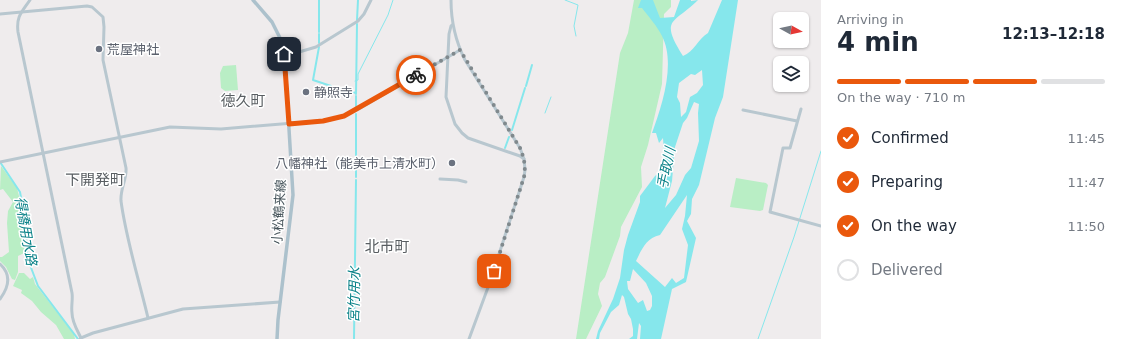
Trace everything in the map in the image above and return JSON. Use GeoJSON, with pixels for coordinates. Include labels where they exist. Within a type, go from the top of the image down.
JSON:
{"type":"FeatureCollection","features":[{"type":"Feature","properties":{"kind":"main road","name":"小松鶴来線"},"geometry":{"type":"LineString","coordinates":[[254,0],[272,22],[280,38],[283,51],[289,124],[293,195],[277,339]]}},
{"type":"Feature","properties":{"kind":"street"},"geometry":{"type":"LineString","coordinates":[[30,0],[21,12],[17,23],[18,32],[72,297],[72,318],[81,338],[89,334],[183,309],[280,302]]}},
{"type":"Feature","properties":{"kind":"street"},"geometry":{"type":"LineString","coordinates":[[283,51],[299,52],[316,47],[357,22],[364,14],[371,0]]}},
{"type":"Feature","properties":{"kind":"street"},"geometry":{"type":"LineString","coordinates":[[451,0],[452,25],[460,50],[520,148],[525,159],[524,177],[490,282],[469,339]]}},
{"type":"Feature","properties":{"kind":"street"},"geometry":{"type":"LineString","coordinates":[[1,13],[87,6],[92,7],[102,15],[104,22],[103,60],[126,171],[121,199],[140,291],[148,318]]}},
{"type":"Feature","properties":{"kind":"street"},"geometry":{"type":"LineString","coordinates":[[452,25],[450,29],[447,58],[446,98],[455,124],[466,137],[525,159]]}},
{"type":"Feature","properties":{"kind":"street"},"geometry":{"type":"LineString","coordinates":[[0,161],[170,127],[221,128],[289,124],[323,121],[344,116],[460,50]]}},
{"type":"Feature","properties":{"kind":"street"},"geometry":{"type":"LineString","coordinates":[[801,109],[790,148],[783,148],[770,212],[821,226]]}},
{"type":"Feature","properties":{"kind":"street"},"geometry":{"type":"LineString","coordinates":[[743,110],[797,121]]}},
{"type":"Feature","properties":{"kind":"street"},"geometry":{"type":"LineString","coordinates":[[440,179],[466,182]]}},
{"type":"Feature","properties":{"kind":"street"},"geometry":{"type":"LineString","coordinates":[[0,264],[6,271],[8,280],[6,290],[0,299]]}},
{"type":"Feature","properties":{"kind":"green space"},"geometry":{"type":"Polygon","coordinates":[[[634,0],[671,0],[671,7],[664,14],[662,84],[648,145],[641,167],[642,187],[621,227],[620,236],[605,277],[600,283],[598,294],[602,306],[586,339],[576,339],[620,53],[628,33],[634,0]]]}},
{"type":"Feature","properties":{"kind":"green space"},"geometry":{"type":"Polygon","coordinates":[[[236,65],[238,90],[225,91],[221,88],[220,73],[223,66],[236,65]]]}},
{"type":"Feature","properties":{"kind":"green space"},"geometry":{"type":"Polygon","coordinates":[[[1,166],[17,188],[23,212],[23,233],[26,252],[18,256],[18,272],[15,280],[12,279],[6,267],[0,261],[0,257],[9,252],[7,223],[8,211],[13,202],[3,189],[0,190],[1,166]]]}},
{"type":"Feature","properties":{"kind":"green space"},"geometry":{"type":"Polygon","coordinates":[[[736,178],[766,183],[768,185],[763,210],[760,211],[730,207],[736,178]]]}},
{"type":"Feature","properties":{"kind":"green space"},"geometry":{"type":"Polygon","coordinates":[[[19,273],[24,273],[30,279],[33,277],[35,284],[74,334],[75,339],[64,339],[56,325],[41,312],[32,301],[21,293],[22,290],[13,286],[19,273]]]}},
{"type":"Feature","properties":{"kind":"water","name":"手取川"},"geometry":{"type":"Polygon","coordinates":[[[641,0],[653,0],[660,18],[674,17],[680,0],[698,0],[672,23],[672,35],[683,56],[690,52],[708,33],[722,0],[738,0],[723,97],[715,118],[699,185],[692,199],[691,214],[687,221],[696,238],[686,282],[672,289],[661,339],[640,339],[641,326],[639,323],[637,339],[629,339],[633,336],[633,329],[624,297],[622,295],[619,305],[611,312],[600,333],[599,339],[596,339],[620,278],[624,250],[640,202],[640,196],[655,176],[665,168],[663,138],[659,143],[656,133],[652,133],[660,110],[666,84],[668,59],[666,47],[662,36],[655,25],[642,8],[638,8],[641,0]],[[702,70],[695,75],[691,74],[679,83],[677,97],[680,103],[681,117],[686,112],[690,97],[697,93],[703,85],[702,70]],[[694,102],[687,118],[683,123],[675,147],[672,181],[665,208],[676,195],[685,175],[691,168],[699,141],[699,104],[694,102]],[[687,195],[660,235],[655,236],[648,241],[636,261],[665,287],[672,278],[676,283],[684,278],[688,245],[682,229],[687,195]],[[633,269],[630,281],[627,281],[628,289],[638,303],[643,300],[647,311],[650,310],[652,306],[652,296],[646,283],[633,269]]]}},
{"type":"Feature","properties":{"kind":"waterway"},"geometry":{"type":"LineString","coordinates":[[319,0],[319,32]]}},
{"type":"Feature","properties":{"kind":"waterway"},"geometry":{"type":"LineString","coordinates":[[357,20],[358,0]]}},
{"type":"Feature","properties":{"kind":"waterway"},"geometry":{"type":"LineString","coordinates":[[355,81],[358,80],[358,74],[388,15],[393,0]]}},
{"type":"Feature","properties":{"kind":"waterway"},"geometry":{"type":"LineString","coordinates":[[565,0],[578,5],[574,26],[576,36]]}},
{"type":"Feature","properties":{"kind":"waterway"},"geometry":{"type":"LineString","coordinates":[[356,94],[357,24]]}},
{"type":"Feature","properties":{"kind":"waterway"},"geometry":{"type":"LineString","coordinates":[[319,34],[319,43]]}},
{"type":"Feature","properties":{"kind":"waterway"},"geometry":{"type":"LineString","coordinates":[[319,47],[313,80],[331,86]]}},
{"type":"Feature","properties":{"kind":"waterway"},"geometry":{"type":"LineString","coordinates":[[526,86],[532,65]]}},
{"type":"Feature","properties":{"kind":"waterway"},"geometry":{"type":"LineString","coordinates":[[333,87],[356,93]]}},
{"type":"Feature","properties":{"kind":"waterway"},"geometry":{"type":"LineString","coordinates":[[512,130],[525,88]]}},
{"type":"Feature","properties":{"kind":"waterway"},"geometry":{"type":"LineString","coordinates":[[356,96],[356,107]]}},
{"type":"Feature","properties":{"kind":"waterway"},"geometry":{"type":"LineString","coordinates":[[545,113],[551,97]]}},
{"type":"Feature","properties":{"kind":"waterway"},"geometry":{"type":"LineString","coordinates":[[356,114],[356,177]]}},
{"type":"Feature","properties":{"kind":"waterway"},"geometry":{"type":"LineString","coordinates":[[505,148],[509,137]]}},
{"type":"Feature","properties":{"kind":"waterway"},"geometry":{"type":"LineString","coordinates":[[758,339],[794,237],[821,151]]}},
{"type":"Feature","properties":{"kind":"waterway","name":"得橋用水路"},"geometry":{"type":"LineString","coordinates":[[0,162],[20,192],[26,225],[25,237],[27,253],[38,286],[78,339]]}},
{"type":"Feature","properties":{"kind":"waterway","name":"宮竹用水"},"geometry":{"type":"LineString","coordinates":[[354,339],[356,180]]}},
{"type":"Feature","properties":{"kind":"way so far"},"geometry":{"type":"LineString","coordinates":[[416,75],[460,50],[520,148],[524,159],[524,177],[494,271]]}},
{"type":"Feature","properties":{"kind":"place","name":"荒屋神社"},"geometry":{"type":"Point","coordinates":[99,49]}},
{"type":"Feature","properties":{"kind":"place","name":"静照寺"},"geometry":{"type":"Point","coordinates":[306,92]}},
{"type":"Feature","properties":{"kind":"place","name":"八幡神社（能美市上清水町）"},"geometry":{"type":"Point","coordinates":[452,163]}},
{"type":"Feature","properties":{"kind":"district","name":"徳久町"},"geometry":{"type":"Point","coordinates":[243,101]}},
{"type":"Feature","properties":{"kind":"district","name":"下開発町"},"geometry":{"type":"Point","coordinates":[95,180]}},
{"type":"Feature","properties":{"kind":"district","name":"北市町"},"geometry":{"type":"Point","coordinates":[387,247]}},
{"type":"Feature","properties":{"kind":"route"},"geometry":{"type":"LineString","coordinates":[[284,54],[289,124],[323,121],[344,116],[361,108],[416,75]]}}]}
